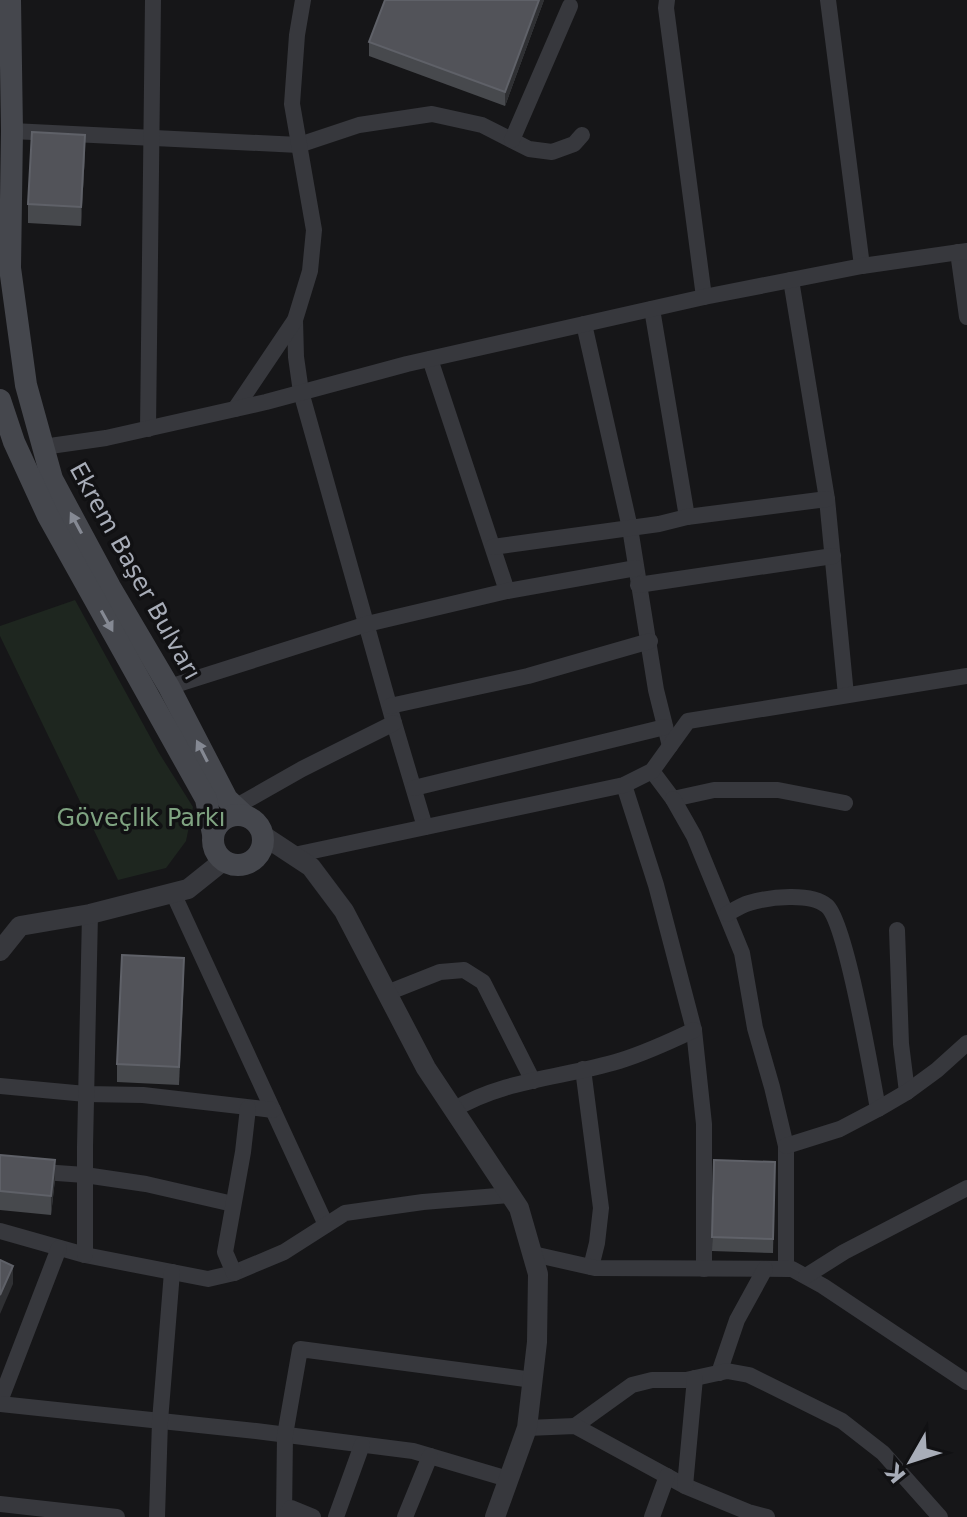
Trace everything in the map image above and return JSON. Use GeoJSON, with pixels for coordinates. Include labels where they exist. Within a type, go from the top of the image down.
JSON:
{"type":"FeatureCollection","features":[{"type":"Feature","properties":{"kind":"main road","name":"Ekrem Başer Bulvarı"},"geometry":{"type":"LineString","coordinates":[[10,0],[10,268],[26,385],[52,479],[169,687],[227,799],[239,811]]}},
{"type":"Feature","properties":{"kind":"main road","name":"Ekrem Başer Bulvarı"},"geometry":{"type":"LineString","coordinates":[[0,400],[14,442],[48,516],[206,799],[213,834]]}},
{"type":"Feature","properties":{"kind":"main road"},"geometry":{"type":"LineString","coordinates":[[239,811],[260,827],[264,836],[259,856],[242,866],[223,861],[216,854],[213,844],[217,825],[239,811]]}},
{"type":"Feature","properties":{"kind":"street"},"geometry":{"type":"LineString","coordinates":[[148,429],[153,0]]}},
{"type":"Feature","properties":{"kind":"street"},"geometry":{"type":"LineString","coordinates":[[235,409],[295,320],[310,271],[314,230],[292,104],[303,0]]}},
{"type":"Feature","properties":{"kind":"street"},"geometry":{"type":"LineString","coordinates":[[667,0],[704,297]]}},
{"type":"Feature","properties":{"kind":"street"},"geometry":{"type":"LineString","coordinates":[[828,0],[862,266]]}},
{"type":"Feature","properties":{"kind":"street"},"geometry":{"type":"LineString","coordinates":[[512,140],[570,6]]}},
{"type":"Feature","properties":{"kind":"street"},"geometry":{"type":"LineString","coordinates":[[12,131],[299,145],[359,125],[432,114],[482,125],[529,149],[552,152],[574,144],[582,135]]}},
{"type":"Feature","properties":{"kind":"street"},"geometry":{"type":"LineString","coordinates":[[43,447],[148,429],[430,359],[704,297],[862,266],[963,252],[967,317]]}},
{"type":"Feature","properties":{"kind":"street"},"geometry":{"type":"LineString","coordinates":[[791,280],[827,499],[846,695]]}},
{"type":"Feature","properties":{"kind":"street"},"geometry":{"type":"LineString","coordinates":[[652,309],[687,517]]}},
{"type":"Feature","properties":{"kind":"street"},"geometry":{"type":"LineString","coordinates":[[295,320],[301,392],[425,827]]}},
{"type":"Feature","properties":{"kind":"street"},"geometry":{"type":"LineString","coordinates":[[584,324],[630,528],[656,690],[670,746]]}},
{"type":"Feature","properties":{"kind":"street"},"geometry":{"type":"LineString","coordinates":[[430,359],[507,591]]}},
{"type":"Feature","properties":{"kind":"street"},"geometry":{"type":"LineString","coordinates":[[493,547],[827,499]]}},
{"type":"Feature","properties":{"kind":"street"},"geometry":{"type":"LineString","coordinates":[[169,687],[367,624],[507,591],[833,556]]}},
{"type":"Feature","properties":{"kind":"street"},"geometry":{"type":"LineString","coordinates":[[390,706],[528,676],[650,641]]}},
{"type":"Feature","properties":{"kind":"street"},"geometry":{"type":"LineString","coordinates":[[294,855],[624,785],[652,771],[688,721],[967,676]]}},
{"type":"Feature","properties":{"kind":"street"},"geometry":{"type":"LineString","coordinates":[[239,811],[302,769],[394,723]]}},
{"type":"Feature","properties":{"kind":"street"},"geometry":{"type":"LineString","coordinates":[[414,788],[665,727]]}},
{"type":"Feature","properties":{"kind":"street"},"geometry":{"type":"LineString","coordinates":[[652,771],[673,799],[694,836],[742,953],[755,1028],[786,1146],[786,1269]]}},
{"type":"Feature","properties":{"kind":"street"},"geometry":{"type":"LineString","coordinates":[[624,785],[656,885],[694,1030],[704,1124],[704,1269]]}},
{"type":"Feature","properties":{"kind":"street"},"geometry":{"type":"LineString","coordinates":[[673,799],[714,790],[778,790],[845,803]]}},
{"type":"Feature","properties":{"kind":"street"},"geometry":{"type":"LineString","coordinates":[[264,836],[311,867],[344,911],[426,1068],[519,1208],[538,1274],[537,1342],[527,1428],[495,1517]]}},
{"type":"Feature","properties":{"kind":"street"},"geometry":{"type":"LineString","coordinates":[[0,951],[7,928],[90,914],[188,889],[223,861]]}},
{"type":"Feature","properties":{"kind":"street"},"geometry":{"type":"LineString","coordinates":[[173,893],[326,1225]]}},
{"type":"Feature","properties":{"kind":"street"},"geometry":{"type":"LineString","coordinates":[[727,914],[748,903],[785,897],[813,898],[827,906],[836,918],[846,955],[878,1109]]}},
{"type":"Feature","properties":{"kind":"street"},"geometry":{"type":"LineString","coordinates":[[85,1255],[90,914]]}},
{"type":"Feature","properties":{"kind":"street"},"geometry":{"type":"LineString","coordinates":[[897,930],[901,1044],[907,1092]]}},
{"type":"Feature","properties":{"kind":"street"},"geometry":{"type":"LineString","coordinates":[[387,993],[440,972],[464,970],[483,982],[533,1081]]}},
{"type":"Feature","properties":{"kind":"street"},"geometry":{"type":"LineString","coordinates":[[453,1110],[494,1089],[618,1061],[694,1030]]}},
{"type":"Feature","properties":{"kind":"street"},"geometry":{"type":"LineString","coordinates":[[786,1146],[840,1129],[878,1109],[937,1070],[967,1043]]}},
{"type":"Feature","properties":{"kind":"street"},"geometry":{"type":"LineString","coordinates":[[583,1069],[601,1208],[591,1267]]}},
{"type":"Feature","properties":{"kind":"street"},"geometry":{"type":"LineString","coordinates":[[0,1086],[86,1094],[143,1095],[273,1110]]}},
{"type":"Feature","properties":{"kind":"street"},"geometry":{"type":"LineString","coordinates":[[234,1273],[225,1252],[248,1108]]}},
{"type":"Feature","properties":{"kind":"street"},"geometry":{"type":"LineString","coordinates":[[0,1169],[85,1175],[146,1184],[233,1204]]}},
{"type":"Feature","properties":{"kind":"street"},"geometry":{"type":"LineString","coordinates":[[806,1276],[844,1252],[967,1188]]}},
{"type":"Feature","properties":{"kind":"street"},"geometry":{"type":"LineString","coordinates":[[0,1231],[85,1255],[208,1279],[234,1273],[284,1252],[345,1213],[423,1202],[510,1195]]}},
{"type":"Feature","properties":{"kind":"street"},"geometry":{"type":"LineString","coordinates":[[59,1248],[0,1402],[413,1451],[508,1479]]}},
{"type":"Feature","properties":{"kind":"street"},"geometry":{"type":"LineString","coordinates":[[533,1254],[591,1267],[792,1269],[823,1286],[967,1382]]}},
{"type":"Feature","properties":{"kind":"street"},"geometry":{"type":"LineString","coordinates":[[719,1373],[737,1320],[765,1269]]}},
{"type":"Feature","properties":{"kind":"street"},"geometry":{"type":"LineString","coordinates":[[157,1517],[160,1421],[172,1272]]}},
{"type":"Feature","properties":{"kind":"street"},"geometry":{"type":"LineString","coordinates":[[285,1517],[285,1435],[300,1349],[533,1380]]}},
{"type":"Feature","properties":{"kind":"street"},"geometry":{"type":"LineString","coordinates":[[575,1426],[632,1385],[652,1380],[686,1380],[727,1371],[749,1375],[842,1421],[883,1453],[934,1515]]}},
{"type":"Feature","properties":{"kind":"street"},"geometry":{"type":"LineString","coordinates":[[685,1486],[695,1378]]}},
{"type":"Feature","properties":{"kind":"street"},"geometry":{"type":"LineString","coordinates":[[527,1428],[575,1426],[685,1486],[767,1517]]}},
{"type":"Feature","properties":{"kind":"street"},"geometry":{"type":"LineString","coordinates":[[336,1517],[362,1445]]}},
{"type":"Feature","properties":{"kind":"street"},"geometry":{"type":"LineString","coordinates":[[405,1517],[430,1456]]}},
{"type":"Feature","properties":{"kind":"street"},"geometry":{"type":"LineString","coordinates":[[652,1517],[667,1476]]}},
{"type":"Feature","properties":{"kind":"street"},"geometry":{"type":"LineString","coordinates":[[0,1504],[117,1517]]}},
{"type":"Feature","properties":{"kind":"street"},"geometry":{"type":"LineString","coordinates":[[285,1517],[291,1508],[313,1517]]}},
{"type":"Feature","properties":{"kind":"green space","name":"Göveçlik Parkı"},"geometry":{"type":"Polygon","coordinates":[[[75,600],[159,753],[193,807],[186,841],[166,868],[118,880],[0,636],[0,626],[75,600]]]}},
{"type":"Feature","properties":{"kind":"building"},"geometry":{"type":"Polygon","coordinates":[[[385,0],[539,0],[505,92],[369,42],[385,0]]]}},
{"type":"Feature","properties":{"kind":"building"},"geometry":{"type":"Polygon","coordinates":[[[32,132],[85,135],[81,207],[28,204],[32,132]]]}},
{"type":"Feature","properties":{"kind":"building"},"geometry":{"type":"Polygon","coordinates":[[[122,955],[184,958],[179,1067],[117,1064],[122,955]]]}},
{"type":"Feature","properties":{"kind":"building"},"geometry":{"type":"Polygon","coordinates":[[[0,1155],[55,1160],[51,1196],[0,1191],[0,1155]]]}},
{"type":"Feature","properties":{"kind":"building"},"geometry":{"type":"Polygon","coordinates":[[[714,1160],[775,1162],[773,1239],[712,1237],[714,1160]]]}},
{"type":"Feature","properties":{"kind":"building"},"geometry":{"type":"Polygon","coordinates":[[[0,1260],[13,1266],[0,1295],[0,1260]]]}}]}
